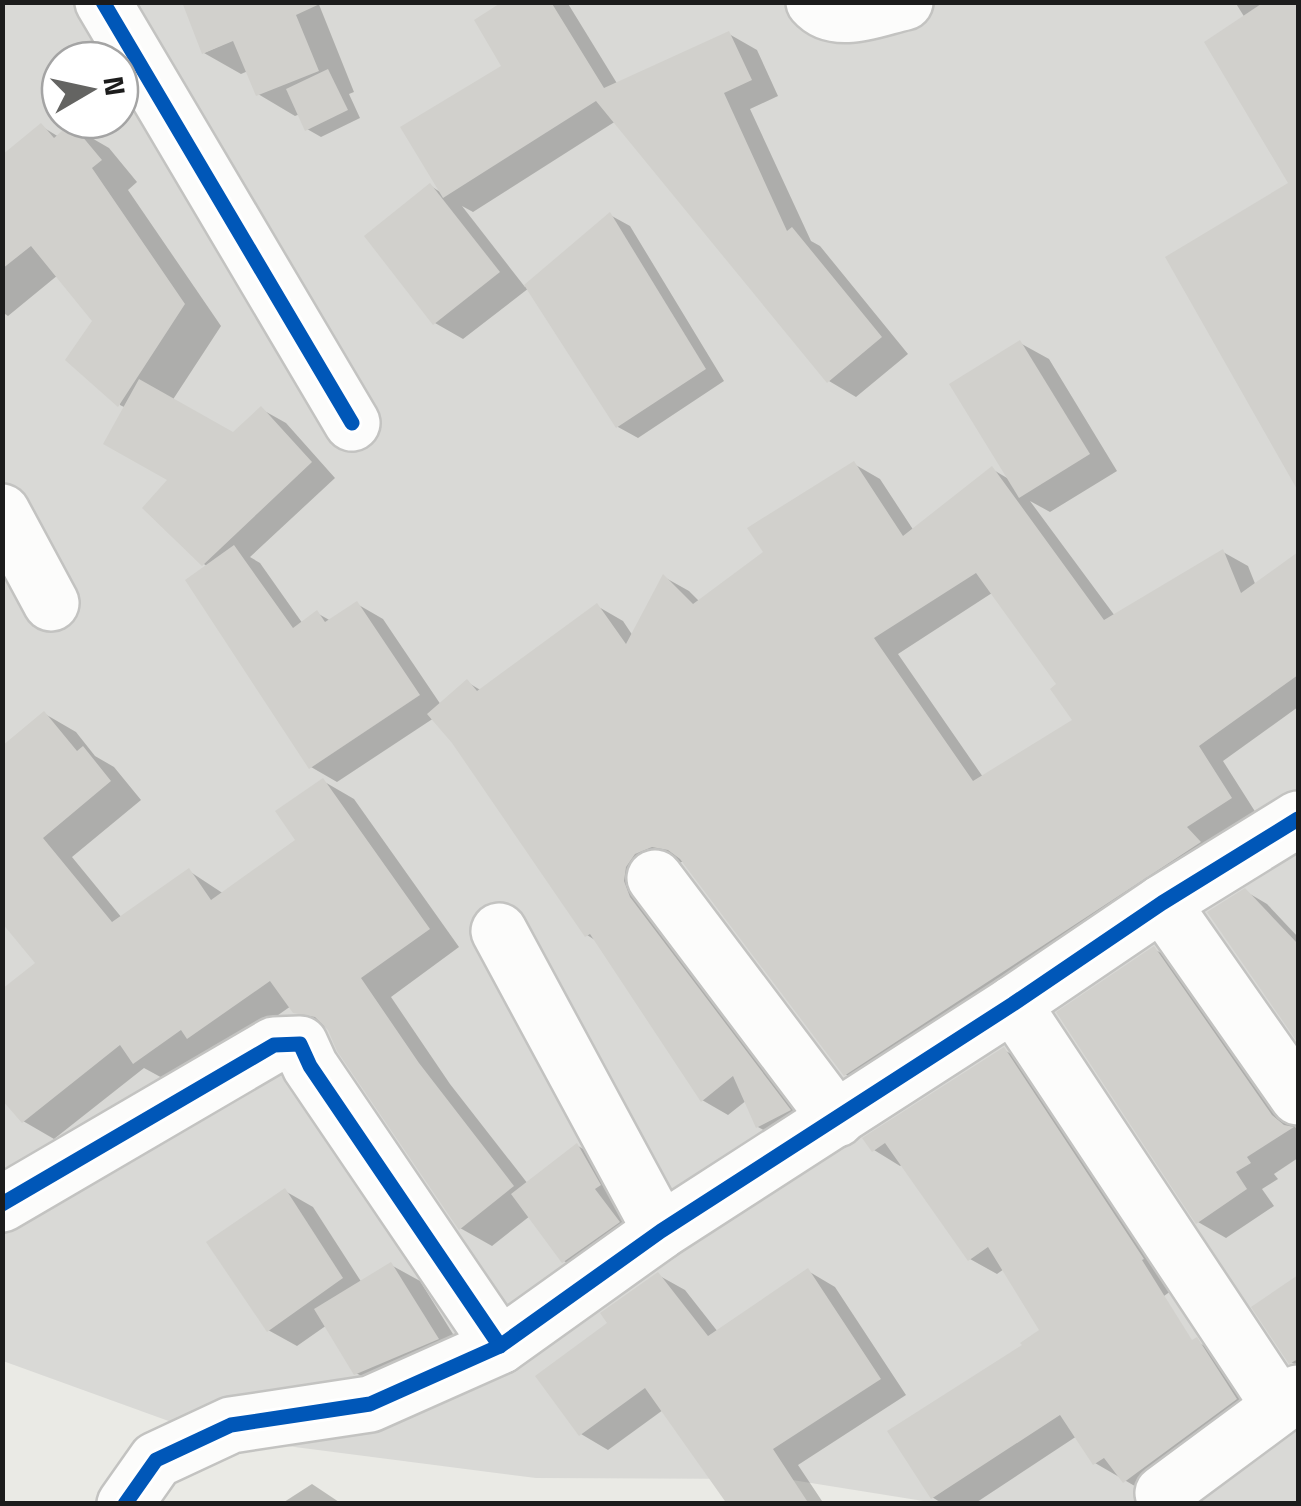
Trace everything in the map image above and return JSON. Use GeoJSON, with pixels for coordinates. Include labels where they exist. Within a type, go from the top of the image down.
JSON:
{"type":"FeatureCollection","features":[{"type":"Feature","properties":{"kind":"street"},"geometry":{"type":"LineString","coordinates":[[103,2],[352,423]]}},
{"type":"Feature","properties":{"kind":"street"},"geometry":{"type":"LineString","coordinates":[[814,2],[821,10],[842,16],[906,2]]}},
{"type":"Feature","properties":{"kind":"street"},"geometry":{"type":"LineString","coordinates":[[2,512],[51,603]]}},
{"type":"Feature","properties":{"kind":"street"},"geometry":{"type":"LineString","coordinates":[[125,1504],[156,1460],[231,1425],[370,1404],[500,1346],[662,1231],[1162,903],[1298,819]]}},
{"type":"Feature","properties":{"kind":"street"},"geometry":{"type":"LineString","coordinates":[[656,878],[838,1118]]}},
{"type":"Feature","properties":{"kind":"street"},"geometry":{"type":"LineString","coordinates":[[1162,903],[1298,1098]]}},
{"type":"Feature","properties":{"kind":"street"},"geometry":{"type":"LineString","coordinates":[[499,931],[662,1231]]}},
{"type":"Feature","properties":{"kind":"street"},"geometry":{"type":"LineString","coordinates":[[1013,1004],[1288,1399],[1162,1492]]}},
{"type":"Feature","properties":{"kind":"street"},"geometry":{"type":"LineString","coordinates":[[2,1204],[274,1045],[300,1044],[310,1066],[500,1346]]}},
{"type":"Feature","properties":{"kind":"shaded area"},"geometry":{"type":"Polygon","coordinates":[[[2,3],[1298,3],[1298,1503],[942,1504],[786,1479],[536,1478],[210,1436],[3,1361],[2,3]]]}},
{"type":"Feature","properties":{"kind":"building"},"geometry":{"type":"Polygon","coordinates":[[[182,2],[324,2],[296,15],[319,71],[256,96],[233,41],[202,54],[182,2]]]}},
{"type":"Feature","properties":{"kind":"building"},"geometry":{"type":"Polygon","coordinates":[[[502,2],[551,2],[604,88],[729,31],[752,80],[724,93],[787,231],[792,227],[882,337],[827,383],[596,101],[443,198],[400,127],[501,66],[474,20],[502,2]]]}},
{"type":"Feature","properties":{"kind":"building"},"geometry":{"type":"Polygon","coordinates":[[[1264,2],[1298,2],[1298,491],[1165,257],[1288,183],[1204,42],[1264,2]]]}},
{"type":"Feature","properties":{"kind":"building"},"geometry":{"type":"Polygon","coordinates":[[[328,69],[348,110],[305,131],[286,89],[328,69]]]}},
{"type":"Feature","properties":{"kind":"building"},"geometry":{"type":"Polygon","coordinates":[[[40,124],[40,140],[85,140],[102,160],[92,168],[185,304],[118,407],[65,360],[92,321],[31,246],[2,269],[2,155],[40,124]]]}},
{"type":"Feature","properties":{"kind":"building"},"geometry":{"type":"Polygon","coordinates":[[[430,183],[500,272],[433,325],[364,236],[430,183]]]}},
{"type":"Feature","properties":{"kind":"building"},"geometry":{"type":"Polygon","coordinates":[[[610,212],[706,369],[616,428],[524,285],[610,212]]]}},
{"type":"Feature","properties":{"kind":"building"},"geometry":{"type":"Polygon","coordinates":[[[1020,340],[1090,454],[1019,498],[949,384],[1020,340]]]}},
{"type":"Feature","properties":{"kind":"building"},"geometry":{"type":"Polygon","coordinates":[[[139,379],[233,432],[261,406],[312,462],[202,566],[142,508],[167,480],[103,444],[139,379]]]}},
{"type":"Feature","properties":{"kind":"building"},"geometry":{"type":"Polygon","coordinates":[[[854,461],[903,536],[992,466],[1104,620],[1223,549],[1241,593],[1298,552],[1298,675],[1199,746],[1232,798],[1187,827],[1201,842],[844,1076],[680,859],[668,850],[652,847],[635,854],[626,867],[624,881],[630,897],[791,1110],[756,1128],[733,1076],[701,1102],[590,934],[585,937],[452,743],[427,714],[467,679],[477,691],[597,603],[626,644],[663,574],[693,604],[763,552],[747,528],[854,461]],[[976,573],[874,638],[973,781],[1072,720],[1050,689],[1056,684],[976,573]]]}},
{"type":"Feature","properties":{"kind":"building"},"geometry":{"type":"Polygon","coordinates":[[[234,545],[293,628],[317,610],[325,622],[357,601],[420,695],[309,769],[185,580],[234,545]]]}},
{"type":"Feature","properties":{"kind":"building"},"geometry":{"type":"Polygon","coordinates":[[[44,711],[77,751],[83,746],[111,781],[43,838],[112,922],[189,868],[211,900],[295,840],[275,811],[323,778],[430,929],[361,978],[419,1063],[514,1186],[459,1230],[337,1051],[328,1030],[315,1017],[293,1013],[270,981],[187,1039],[181,1030],[133,1064],[120,1045],[22,1123],[2,1100],[2,989],[35,963],[2,923],[2,746],[44,711]]]}},
{"type":"Feature","properties":{"kind":"building"},"geometry":{"type":"Polygon","coordinates":[[[1245,888],[1298,944],[1298,1043],[1207,912],[1245,888]]]}},
{"type":"Feature","properties":{"kind":"building"},"geometry":{"type":"Polygon","coordinates":[[[1154,946],[1272,1115],[1284,1125],[1294,1127],[1247,1157],[1251,1163],[1236,1172],[1247,1189],[1196,1224],[1056,1012],[1154,946]]]}},
{"type":"Feature","properties":{"kind":"building"},"geometry":{"type":"Polygon","coordinates":[[[1004,1047],[1144,1259],[1192,1340],[1197,1337],[1237,1399],[1123,1483],[1104,1458],[1093,1465],[1060,1415],[931,1499],[887,1431],[1022,1345],[1039,1330],[988,1247],[968,1261],[885,1143],[872,1152],[862,1138],[1004,1047]]]}},
{"type":"Feature","properties":{"kind":"building"},"geometry":{"type":"Polygon","coordinates":[[[577,1143],[601,1185],[595,1189],[620,1222],[562,1263],[511,1194],[577,1143]]]}},
{"type":"Feature","properties":{"kind":"building"},"geometry":{"type":"Polygon","coordinates":[[[285,1188],[343,1278],[267,1332],[206,1242],[285,1188]]]}},
{"type":"Feature","properties":{"kind":"building"},"geometry":{"type":"Polygon","coordinates":[[[391,1262],[439,1339],[354,1375],[314,1309],[391,1262]]]}},
{"type":"Feature","properties":{"kind":"building"},"geometry":{"type":"Polygon","coordinates":[[[808,1268],[881,1379],[773,1449],[809,1504],[727,1504],[645,1388],[579,1436],[535,1376],[607,1323],[600,1313],[658,1272],[708,1336],[808,1268]]]}},
{"type":"Feature","properties":{"kind":"building"},"geometry":{"type":"Polygon","coordinates":[[[1298,1275],[1298,1359],[1289,1364],[1251,1307],[1298,1275]]]}},
{"type":"Feature","properties":{"kind":"cycle path"},"geometry":{"type":"LineString","coordinates":[[103,2],[352,423]]}},
{"type":"Feature","properties":{"kind":"cycle path"},"geometry":{"type":"LineString","coordinates":[[125,1504],[156,1460],[231,1425],[370,1404],[500,1346],[661,1231],[1162,903],[1298,819]]}},
{"type":"Feature","properties":{"kind":"cycle path"},"geometry":{"type":"LineString","coordinates":[[2,1204],[274,1045],[300,1044],[310,1066],[500,1346]]}}]}
